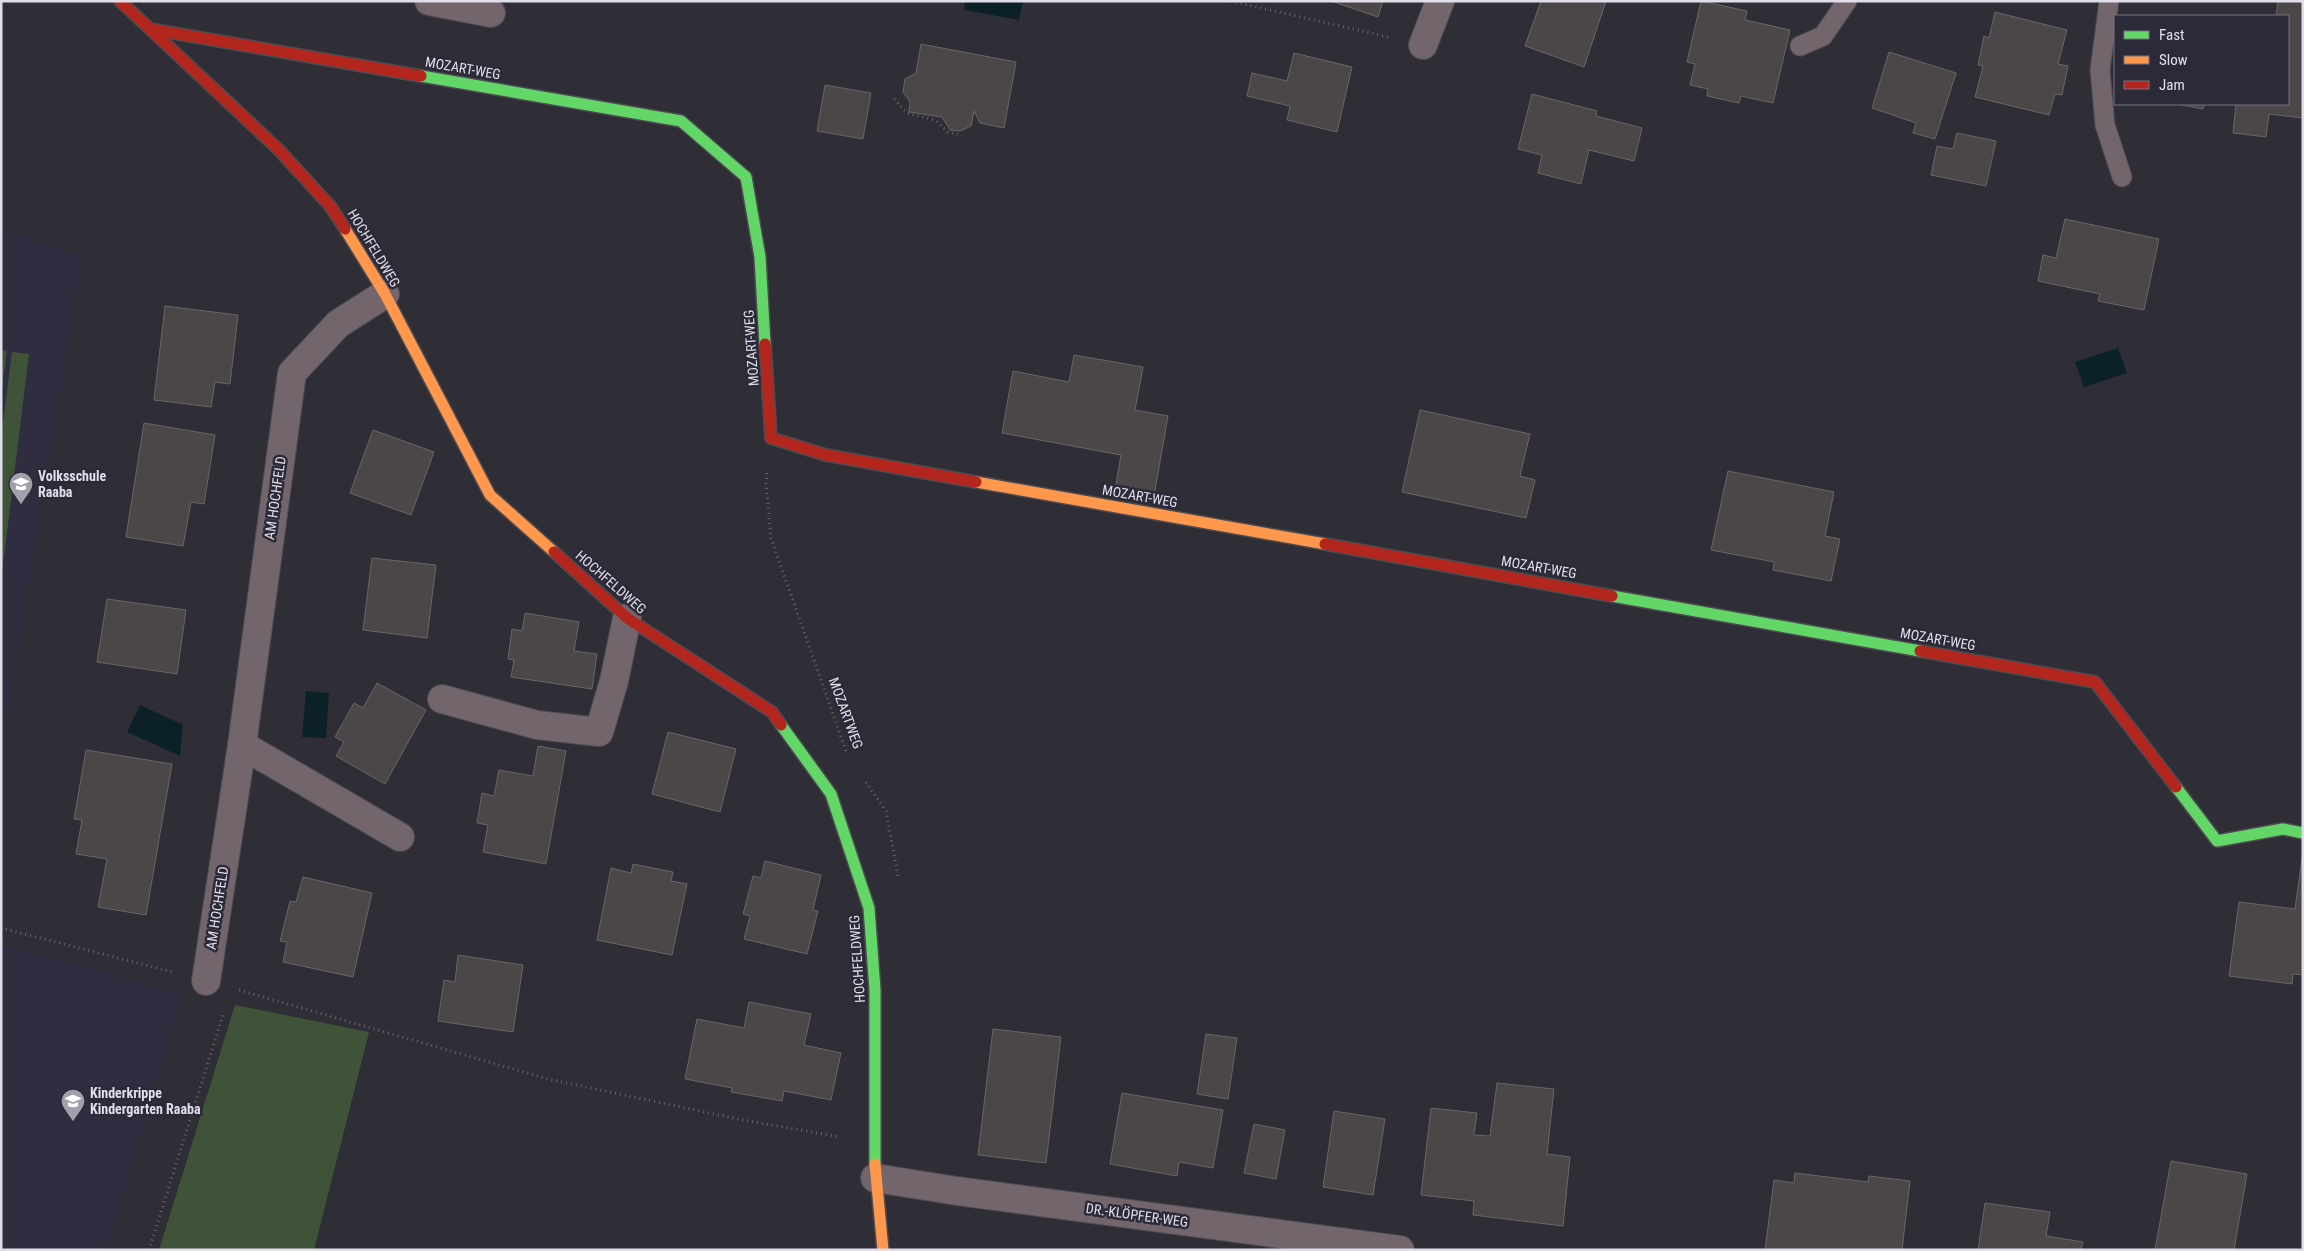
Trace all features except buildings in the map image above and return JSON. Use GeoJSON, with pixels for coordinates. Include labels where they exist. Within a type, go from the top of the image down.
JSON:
{"type":"FeatureCollection","features":[{"type":"Feature","properties":{"kind":"street","name":"HOCHFELDWEG"},"geometry":{"type":"LineString","coordinates":[[120,1],[279,150],[331,207],[385,294],[490,495],[626,618],[772,712],[831,794],[869,908],[875,990],[875,1178],[883,1250]]}},
{"type":"Feature","properties":{"kind":"street"},"geometry":{"type":"LineString","coordinates":[[429,1],[491,13]]}},
{"type":"Feature","properties":{"kind":"street"},"geometry":{"type":"LineString","coordinates":[[1423,45],[1440,1]]}},
{"type":"Feature","properties":{"kind":"street","name":"MOZART-WEG"},"geometry":{"type":"LineString","coordinates":[[150,29],[681,121],[746,177],[760,257],[771,438],[826,456],[2095,682],[2217,841],[2284,829],[2303,833]]}},
{"type":"Feature","properties":{"kind":"street","name":"AM HOCHFELD"},"geometry":{"type":"LineString","coordinates":[[219,984],[242,745],[292,373],[338,324],[385,294]]}},
{"type":"Feature","properties":{"kind":"street"},"geometry":{"type":"LineString","coordinates":[[442,699],[537,725],[599,732],[614,681],[626,618]]}},
{"type":"Feature","properties":{"kind":"street"},"geometry":{"type":"LineString","coordinates":[[242,745],[400,836]]}},
{"type":"Feature","properties":{"kind":"street","name":"DR.-KLÖPFER-WEG"},"geometry":{"type":"LineString","coordinates":[[875,1178],[957,1191],[1400,1250]]}},
{"type":"Feature","properties":{"kind":"lane"},"geometry":{"type":"LineString","coordinates":[[1800,46],[1823,36],[1847,1]]}},
{"type":"Feature","properties":{"kind":"lane"},"geometry":{"type":"LineString","coordinates":[[2109,1],[2100,70],[2105,125],[2122,177]]}},
{"type":"Feature","properties":{"kind":"path"},"geometry":{"type":"LineString","coordinates":[[1231,1],[1423,45]]}},
{"type":"Feature","properties":{"kind":"path"},"geometry":{"type":"LineString","coordinates":[[894,99],[907,113],[935,120],[948,132],[958,134]]}},
{"type":"Feature","properties":{"kind":"path","name":"MOZARTWEG"},"geometry":{"type":"LineString","coordinates":[[771,438],[766,483],[772,538],[846,753]]}},
{"type":"Feature","properties":{"kind":"path"},"geometry":{"type":"LineString","coordinates":[[861,775],[886,811],[899,880]]}},
{"type":"Feature","properties":{"kind":"path"},"geometry":{"type":"LineString","coordinates":[[1,928],[219,984],[548,1079],[738,1119],[874,1143]]}},
{"type":"Feature","properties":{"kind":"path"},"geometry":{"type":"LineString","coordinates":[[149,1250],[219,984]]}},
{"type":"Feature","properties":{"kind":"shaded area","name":"Volksschule Raaba"},"geometry":{"type":"Polygon","coordinates":[[[1,228],[82,257],[1,753],[1,228]]]}},
{"type":"Feature","properties":{"kind":"shaded area","name":"Kinderkrippe Kindergarten Raaba"},"geometry":{"type":"Polygon","coordinates":[[[1,944],[182,995],[106,1250],[1,1250],[1,944]]]}},
{"type":"Feature","properties":{"kind":"green space"},"geometry":{"type":"Polygon","coordinates":[[[1,350],[7,351],[1,395],[1,350]]]}},
{"type":"Feature","properties":{"kind":"green space"},"geometry":{"type":"Polygon","coordinates":[[[12,352],[29,354],[1,581],[1,438],[12,352]]]}},
{"type":"Feature","properties":{"kind":"green space"},"geometry":{"type":"Polygon","coordinates":[[[235,1005],[369,1032],[314,1250],[159,1250],[235,1005]]]}},
{"type":"Feature","properties":{"kind":"water"},"geometry":{"type":"Polygon","coordinates":[[[965,1],[1023,1],[1019,20],[964,10],[965,1]]]}},
{"type":"Feature","properties":{"kind":"water"},"geometry":{"type":"Polygon","coordinates":[[[2118,348],[2127,373],[2084,387],[2075,362],[2118,348]]]}},
{"type":"Feature","properties":{"kind":"water"},"geometry":{"type":"Polygon","coordinates":[[[306,691],[329,693],[326,738],[302,737],[306,691]]]}},
{"type":"Feature","properties":{"kind":"water"},"geometry":{"type":"Polygon","coordinates":[[[140,705],[183,725],[180,756],[127,732],[140,705]]]}},
{"type":"Feature","properties":{"kind":"traffic: fast"},"geometry":{"type":"LineString","coordinates":[[421,76],[681,121],[746,177],[760,257],[765,344]]}},
{"type":"Feature","properties":{"kind":"traffic: fast"},"geometry":{"type":"LineString","coordinates":[[1612,596],[1920,651]]}},
{"type":"Feature","properties":{"kind":"traffic: fast"},"geometry":{"type":"LineString","coordinates":[[781,725],[831,794],[869,908],[875,990],[875,1164]]}},
{"type":"Feature","properties":{"kind":"traffic: fast"},"geometry":{"type":"LineString","coordinates":[[2176,787],[2217,841],[2283,829],[2303,833]]}},
{"type":"Feature","properties":{"kind":"traffic: slow"},"geometry":{"type":"LineString","coordinates":[[345,229],[385,294],[490,495],[554,552]]}},
{"type":"Feature","properties":{"kind":"traffic: slow"},"geometry":{"type":"LineString","coordinates":[[976,482],[1325,544]]}},
{"type":"Feature","properties":{"kind":"traffic: slow"},"geometry":{"type":"LineString","coordinates":[[875,1164],[883,1250]]}},
{"type":"Feature","properties":{"kind":"traffic: jam"},"geometry":{"type":"LineString","coordinates":[[120,1],[279,150],[331,207],[345,229]]}},
{"type":"Feature","properties":{"kind":"traffic: jam"},"geometry":{"type":"LineString","coordinates":[[150,29],[421,76]]}},
{"type":"Feature","properties":{"kind":"traffic: jam"},"geometry":{"type":"LineString","coordinates":[[765,344],[771,438],[826,455],[976,482]]}},
{"type":"Feature","properties":{"kind":"traffic: jam"},"geometry":{"type":"LineString","coordinates":[[1325,544],[1612,596]]}},
{"type":"Feature","properties":{"kind":"traffic: jam"},"geometry":{"type":"LineString","coordinates":[[554,552],[627,618],[772,712],[781,725]]}},
{"type":"Feature","properties":{"kind":"traffic: jam"},"geometry":{"type":"LineString","coordinates":[[1920,651],[2095,682],[2176,787]]}},
{"type":"Feature","properties":{"kind":"place","name":"Volksschule Raaba"},"geometry":{"type":"Point","coordinates":[21,505]}},
{"type":"Feature","properties":{"kind":"place","name":"Kinderkrippe Kindergarten Raaba"},"geometry":{"type":"Point","coordinates":[73,1122]}}]}
